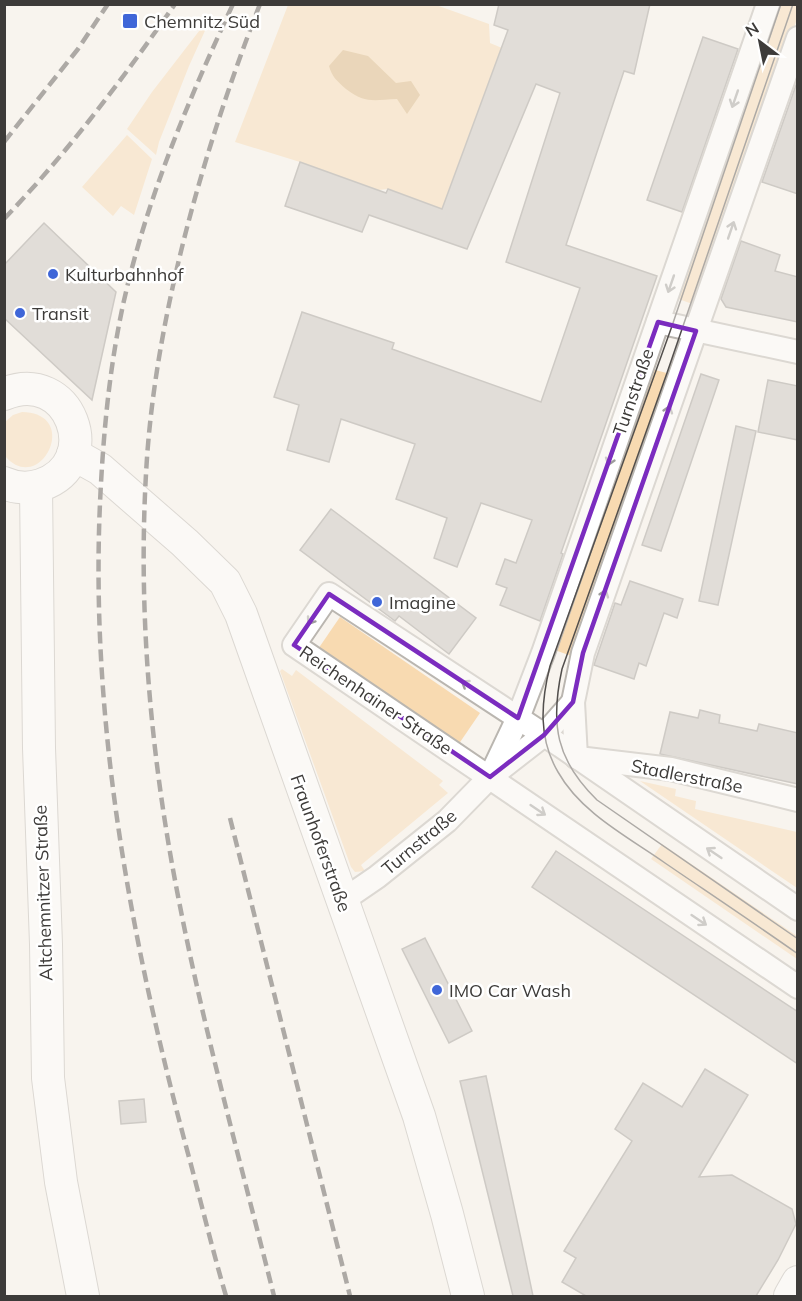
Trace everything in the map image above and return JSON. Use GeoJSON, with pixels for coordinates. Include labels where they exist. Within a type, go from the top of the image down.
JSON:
{"type":"FeatureCollection","features":[{"type":"Feature","properties":{"kind":"main road"},"geometry":{"type":"LineString","coordinates":[[4,393],[25,388],[37,390],[58,400],[69,414],[75,431],[73,454],[59,476],[36,487],[20,488],[4,483]]}},
{"type":"Feature","properties":{"kind":"main road","name":"Fraunhoferstraße"},"geometry":{"type":"LineString","coordinates":[[73,454],[100,469],[186,543],[225,582],[241,614],[419,1116],[468,1296]]}},
{"type":"Feature","properties":{"kind":"main road","name":"Altchemnitzer Straße"},"geometry":{"type":"LineString","coordinates":[[36,487],[39,748],[48,1078],[59,1172],[83,1296]]}},
{"type":"Feature","properties":{"kind":"main road"},"geometry":{"type":"LineString","coordinates":[[789,1296],[798,1282]]}},
{"type":"Feature","properties":{"kind":"street","name":"Turnstraße"},"geometry":{"type":"LineString","coordinates":[[490,777],[518,718],[546,645],[768,4]]}},
{"type":"Feature","properties":{"kind":"street","name":"Turnstraße"},"geometry":{"type":"LineString","coordinates":[[576,757],[573,702],[584,653],[798,38]]}},
{"type":"Feature","properties":{"kind":"street"},"geometry":{"type":"LineString","coordinates":[[658,322],[798,352]]}},
{"type":"Feature","properties":{"kind":"street","name":"Reichenhainer Straße"},"geometry":{"type":"LineString","coordinates":[[798,909],[544,735],[329,594],[294,645],[798,987]]}},
{"type":"Feature","properties":{"kind":"street","name":"Turnstraße"},"geometry":{"type":"LineString","coordinates":[[342,901],[377,877],[447,821],[490,777],[544,735],[573,702]]}},
{"type":"Feature","properties":{"kind":"street","name":"Stadlerstraße"},"geometry":{"type":"LineString","coordinates":[[576,757],[671,769],[798,800]]}},
{"type":"Feature","properties":{"kind":"highlighted area"},"geometry":{"type":"Polygon","coordinates":[[[658,322],[696,331],[583,653],[573,702],[544,735],[490,777],[294,645],[329,594],[518,718],[658,322]]]}},
{"type":"Feature","properties":{"kind":"shaded area"},"geometry":{"type":"Polygon","coordinates":[[[288,5],[436,5],[489,24],[490,43],[502,48],[442,209],[388,189],[378,190],[235,142],[288,5]]]}},
{"type":"Feature","properties":{"kind":"shaded area"},"geometry":{"type":"Polygon","coordinates":[[[773,5],[797,5],[797,19],[698,306],[673,297],[773,5]]]}},
{"type":"Feature","properties":{"kind":"shaded area"},"geometry":{"type":"Polygon","coordinates":[[[213,13],[189,66],[156,155],[127,129],[152,92],[213,13]]]}},
{"type":"Feature","properties":{"kind":"shaded area"},"geometry":{"type":"Polygon","coordinates":[[[343,50],[368,56],[396,83],[411,81],[420,95],[407,114],[397,99],[364,99],[353,94],[337,81],[329,66],[343,50]]]}},
{"type":"Feature","properties":{"kind":"shaded area"},"geometry":{"type":"Polygon","coordinates":[[[127,135],[152,159],[134,215],[121,206],[113,216],[82,187],[127,135]]]}},
{"type":"Feature","properties":{"kind":"shaded area"},"geometry":{"type":"Polygon","coordinates":[[[648,368],[674,375],[577,658],[552,649],[648,368]]]}},
{"type":"Feature","properties":{"kind":"shaded area"},"geometry":{"type":"Polygon","coordinates":[[[22,412],[40,416],[50,425],[52,437],[49,450],[42,460],[31,467],[18,466],[5,456],[5,422],[13,415],[22,412]]]}},
{"type":"Feature","properties":{"kind":"shaded area"},"geometry":{"type":"Polygon","coordinates":[[[340,617],[480,713],[456,748],[316,652],[340,617]]]}},
{"type":"Feature","properties":{"kind":"shaded area"},"geometry":{"type":"Polygon","coordinates":[[[282,669],[292,676],[296,670],[443,781],[439,785],[448,793],[361,865],[365,871],[355,872],[351,867],[280,671],[282,669]]]}},
{"type":"Feature","properties":{"kind":"shaded area"},"geometry":{"type":"Polygon","coordinates":[[[640,781],[676,789],[675,796],[696,801],[695,809],[797,832],[797,888],[640,781]]]}},
{"type":"Feature","properties":{"kind":"shaded area"},"geometry":{"type":"Polygon","coordinates":[[[662,844],[797,936],[797,959],[651,859],[662,844]]]}},
{"type":"Feature","properties":{"kind":"building"},"geometry":{"type":"Polygon","coordinates":[[[499,4],[650,4],[634,74],[624,71],[566,245],[657,276],[561,553],[563,554],[540,621],[500,605],[507,588],[496,584],[505,559],[516,563],[532,520],[481,503],[457,567],[434,558],[447,518],[396,499],[415,444],[341,419],[329,462],[287,450],[299,405],[274,397],[302,312],[394,343],[392,349],[541,402],[580,288],[506,262],[560,93],[536,84],[467,249],[369,215],[362,232],[285,206],[300,162],[386,193],[388,189],[442,209],[508,30],[494,25],[499,4]]]}},
{"type":"Feature","properties":{"kind":"building"},"geometry":{"type":"Polygon","coordinates":[[[703,37],[738,49],[682,212],[647,200],[703,37]]]}},
{"type":"Feature","properties":{"kind":"building"},"geometry":{"type":"Polygon","coordinates":[[[796,85],[798,86],[798,194],[762,182],[796,85]]]}},
{"type":"Feature","properties":{"kind":"building"},"geometry":{"type":"Polygon","coordinates":[[[44,223],[116,292],[92,400],[4,318],[4,265],[44,223]]]}},
{"type":"Feature","properties":{"kind":"building"},"geometry":{"type":"Polygon","coordinates":[[[741,241],[780,255],[775,271],[798,277],[798,322],[726,307],[721,299],[741,241]]]}},
{"type":"Feature","properties":{"kind":"building"},"geometry":{"type":"Polygon","coordinates":[[[701,374],[719,380],[661,551],[642,545],[701,374]]]}},
{"type":"Feature","properties":{"kind":"building"},"geometry":{"type":"Polygon","coordinates":[[[768,380],[798,386],[798,440],[758,432],[768,380]]]}},
{"type":"Feature","properties":{"kind":"building"},"geometry":{"type":"Polygon","coordinates":[[[736,426],[756,431],[718,605],[699,601],[736,426]]]}},
{"type":"Feature","properties":{"kind":"building"},"geometry":{"type":"Polygon","coordinates":[[[331,509],[476,618],[449,654],[399,616],[395,621],[300,550],[331,509]]]}},
{"type":"Feature","properties":{"kind":"building"},"geometry":{"type":"Polygon","coordinates":[[[630,581],[683,599],[677,618],[664,613],[646,666],[639,663],[634,679],[594,665],[615,603],[621,605],[630,581]]]}},
{"type":"Feature","properties":{"kind":"building"},"geometry":{"type":"Polygon","coordinates":[[[700,710],[720,715],[719,723],[757,731],[759,724],[798,733],[798,784],[660,754],[670,712],[698,718],[700,710]]]}},
{"type":"Feature","properties":{"kind":"building"},"geometry":{"type":"Polygon","coordinates":[[[556,851],[798,1012],[798,1064],[532,887],[556,851]]]}},
{"type":"Feature","properties":{"kind":"building","name":"IMO Car Wash"},"geometry":{"type":"Polygon","coordinates":[[[425,938],[472,1031],[449,1043],[402,949],[425,938]]]}},
{"type":"Feature","properties":{"kind":"building"},"geometry":{"type":"Polygon","coordinates":[[[705,1069],[748,1095],[699,1177],[732,1175],[792,1209],[796,1224],[756,1296],[586,1296],[562,1282],[576,1258],[564,1251],[632,1141],[615,1129],[643,1083],[682,1107],[705,1069]]]}},
{"type":"Feature","properties":{"kind":"building"},"geometry":{"type":"Polygon","coordinates":[[[486,1076],[533,1296],[513,1296],[460,1081],[486,1076]]]}},
{"type":"Feature","properties":{"kind":"building"},"geometry":{"type":"Polygon","coordinates":[[[144,1099],[146,1122],[121,1124],[119,1101],[144,1099]]]}},
{"type":"Feature","properties":{"kind":"tram line"},"geometry":{"type":"LineString","coordinates":[[781,4],[672,326],[550,666],[543,720],[547,746],[558,772],[579,800],[592,812],[798,954]]}},
{"type":"Feature","properties":{"kind":"tram line"},"geometry":{"type":"LineString","coordinates":[[793,4],[667,373],[562,669],[558,689],[557,724],[565,755],[583,785],[597,800],[798,939]]}},
{"type":"Feature","properties":{"kind":"railway"},"geometry":{"type":"LineString","coordinates":[[4,142],[78,49],[108,4]]}},
{"type":"Feature","properties":{"kind":"railway"},"geometry":{"type":"LineString","coordinates":[[4,219],[94,115],[175,4]]}},
{"type":"Feature","properties":{"kind":"railway"},"geometry":{"type":"LineString","coordinates":[[226,1296],[169,1080],[133,918],[109,753],[102,670],[99,587],[100,503],[105,428],[110,379],[123,305],[132,266],[156,189],[184,114],[233,4]]}},
{"type":"Feature","properties":{"kind":"railway"},"geometry":{"type":"LineString","coordinates":[[260,4],[239,59],[201,175],[171,296],[159,356],[151,415],[146,474],[144,580],[145,633],[154,739],[160,792],[178,896],[199,997],[274,1296]]}},
{"type":"Feature","properties":{"kind":"railway"},"geometry":{"type":"LineString","coordinates":[[230,818],[350,1296]]}},
{"type":"Feature","properties":{"kind":"place","name":"Chemnitz Süd"},"geometry":{"type":"Point","coordinates":[130,21]}},
{"type":"Feature","properties":{"kind":"place","name":"Kulturbahnhof"},"geometry":{"type":"Point","coordinates":[53,274]}},
{"type":"Feature","properties":{"kind":"place","name":"Transit"},"geometry":{"type":"Point","coordinates":[20,313]}},
{"type":"Feature","properties":{"kind":"place","name":"Imagine"},"geometry":{"type":"Point","coordinates":[377,602]}},
{"type":"Feature","properties":{"kind":"place","name":"IMO Car Wash"},"geometry":{"type":"Point","coordinates":[437,990]}}]}
